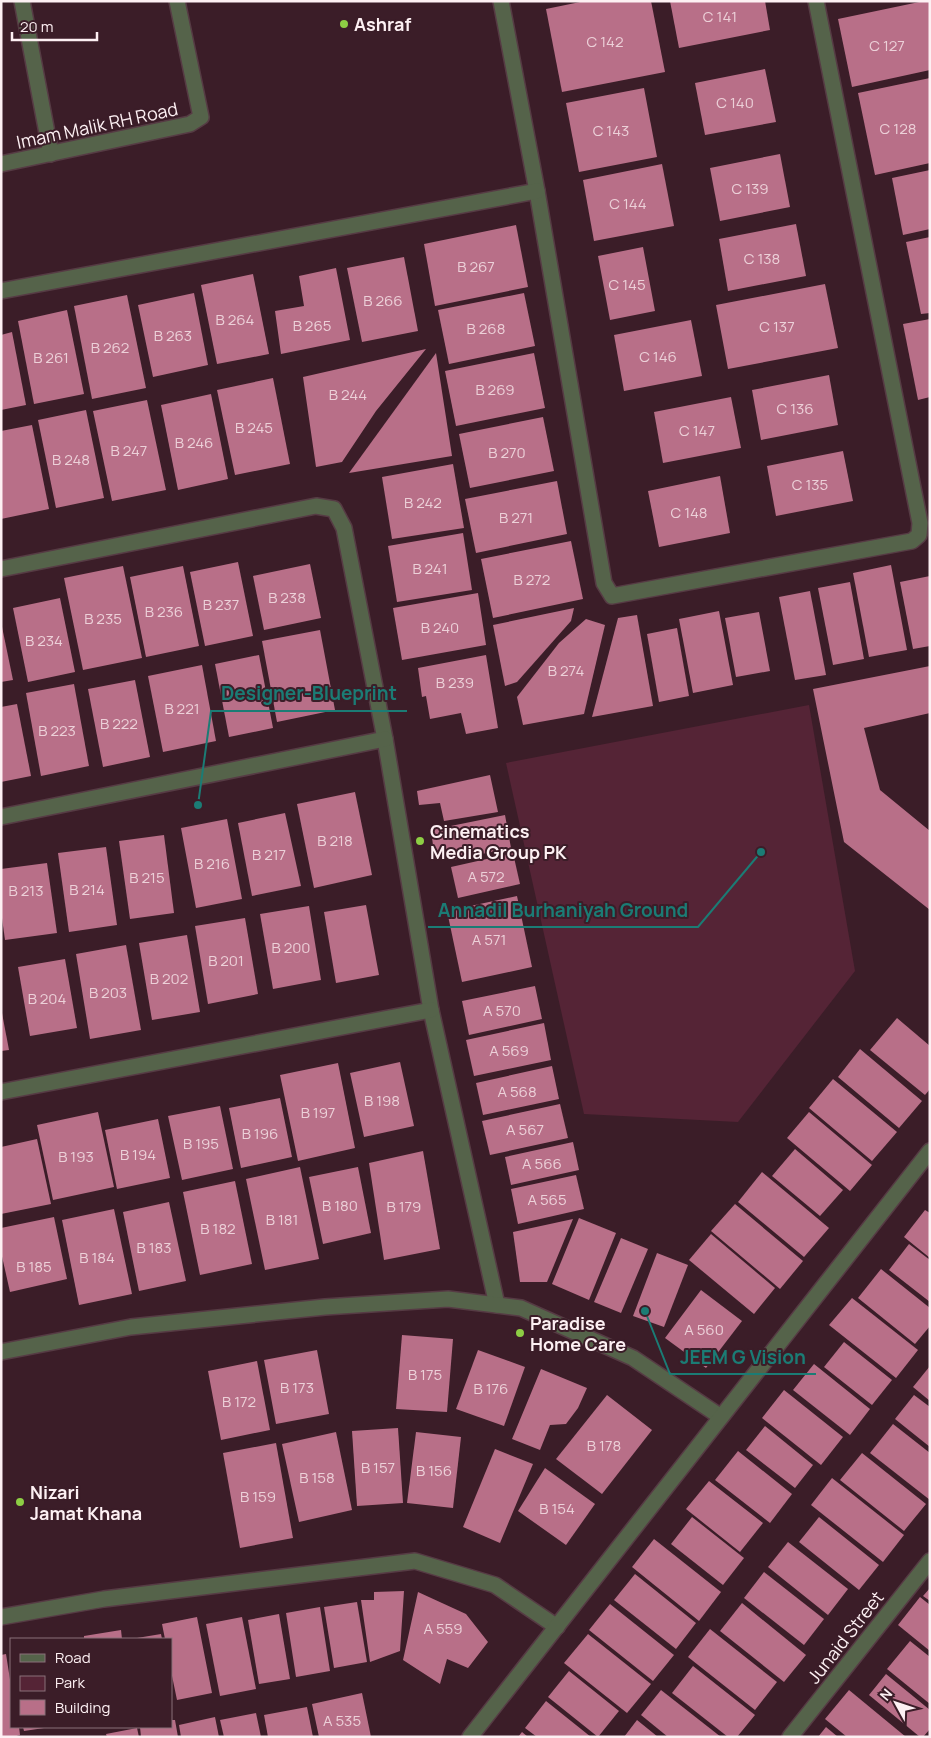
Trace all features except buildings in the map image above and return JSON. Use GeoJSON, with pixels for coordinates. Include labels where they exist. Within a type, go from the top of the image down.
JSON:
{"type":"FeatureCollection","features":[{"type":"Feature","properties":{"kind":"street"},"geometry":{"type":"LineString","coordinates":[[22,1],[51,154]]}},
{"type":"Feature","properties":{"kind":"street","name":"Imam Malik RH Road"},"geometry":{"type":"LineString","coordinates":[[1,164],[190,124],[201,117],[177,1]]}},
{"type":"Feature","properties":{"kind":"street"},"geometry":{"type":"LineString","coordinates":[[501,1],[537,191],[604,583],[612,596],[912,541],[919,535],[920,523],[816,1]]}},
{"type":"Feature","properties":{"kind":"street"},"geometry":{"type":"LineString","coordinates":[[1,292],[537,191]]}},
{"type":"Feature","properties":{"kind":"street"},"geometry":{"type":"LineString","coordinates":[[1,569],[316,506],[334,509],[344,528],[385,739],[431,1010],[497,1305]]}},
{"type":"Feature","properties":{"kind":"street"},"geometry":{"type":"LineString","coordinates":[[1,817],[385,739]]}},
{"type":"Feature","properties":{"kind":"street"},"geometry":{"type":"LineString","coordinates":[[1,1092],[431,1010]]}},
{"type":"Feature","properties":{"kind":"street"},"geometry":{"type":"LineString","coordinates":[[470,1737],[930,1151]]}},
{"type":"Feature","properties":{"kind":"street"},"geometry":{"type":"LineString","coordinates":[[1,1352],[131,1328],[325,1307],[448,1299],[521,1308],[633,1358],[721,1417]]}},
{"type":"Feature","properties":{"kind":"street"},"geometry":{"type":"LineString","coordinates":[[1,1617],[104,1599],[415,1561],[495,1585],[557,1627]]}},
{"type":"Feature","properties":{"kind":"street","name":"Junaid Street"},"geometry":{"type":"LineString","coordinates":[[790,1737],[930,1561]]}},
{"type":"Feature","properties":{"kind":"green space"},"geometry":{"type":"Polygon","coordinates":[[[809,705],[855,971],[738,1122],[584,1114],[506,763],[809,705]]]}},
{"type":"Feature","properties":{"kind":"place","name":"Ashraf"},"geometry":{"type":"Point","coordinates":[344,24]}},
{"type":"Feature","properties":{"kind":"place","name":"Designer-Blueprint"},"geometry":{"type":"Point","coordinates":[198,805]}},
{"type":"Feature","properties":{"kind":"place","name":"Cinematics Media Group PK"},"geometry":{"type":"Point","coordinates":[420,841]}},
{"type":"Feature","properties":{"kind":"place","name":"Annadil Burhaniyah Ground"},"geometry":{"type":"Point","coordinates":[761,852]}},
{"type":"Feature","properties":{"kind":"place","name":"JEEM G Vision"},"geometry":{"type":"Point","coordinates":[645,1311]}},
{"type":"Feature","properties":{"kind":"place","name":"Paradise Home Care"},"geometry":{"type":"Point","coordinates":[520,1333]}},
{"type":"Feature","properties":{"kind":"place","name":"Nizari Jamat Khana"},"geometry":{"type":"Point","coordinates":[20,1502]}}]}
